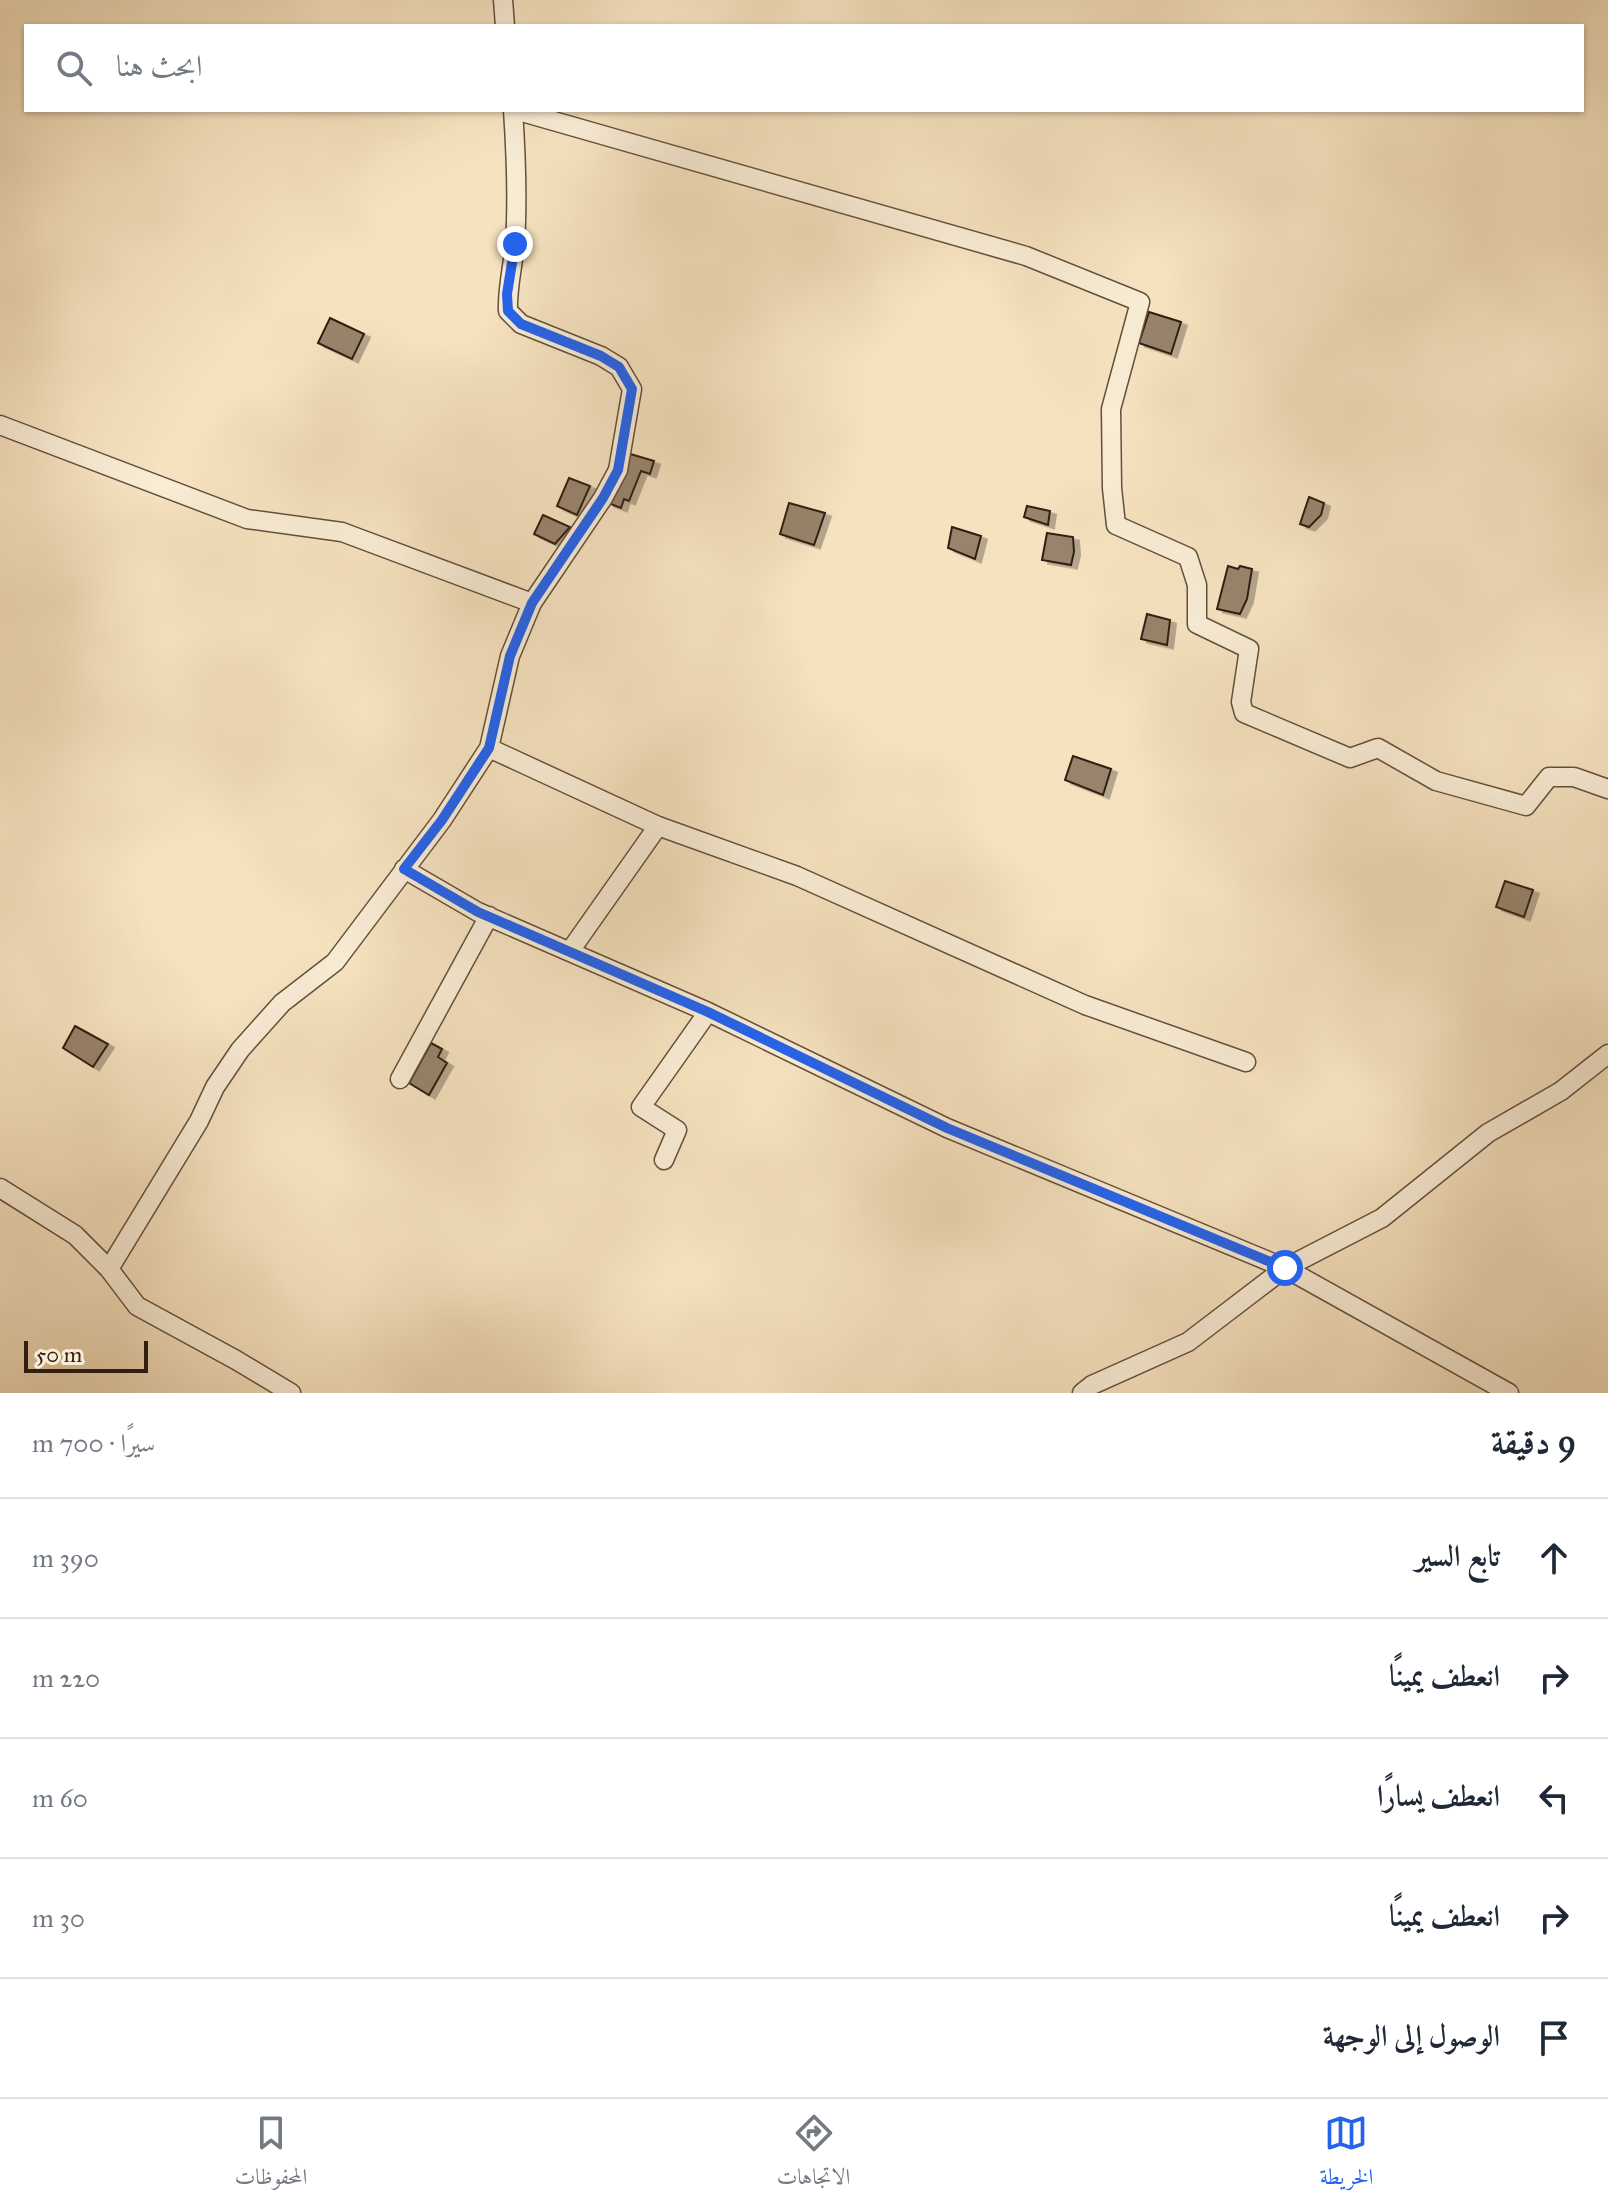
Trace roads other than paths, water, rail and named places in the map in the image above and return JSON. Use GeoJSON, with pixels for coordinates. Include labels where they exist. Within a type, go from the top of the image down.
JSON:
{"type":"FeatureCollection","features":[{"type":"Feature","properties":{"kind":"street"},"geometry":{"type":"LineString","coordinates":[[503,0],[505,24]]}},
{"type":"Feature","properties":{"kind":"street"},"geometry":{"type":"LineString","coordinates":[[109,1269],[199,1121],[215,1087],[240,1050],[282,1003],[335,962],[442,820],[489,748],[510,656],[532,603],[603,498],[618,470],[632,389],[619,367],[601,356],[521,324],[508,311],[517,174],[514,112]]}},
{"type":"Feature","properties":{"kind":"street"},"geometry":{"type":"LineString","coordinates":[[521,112],[1026,256],[1140,302],[1111,409],[1112,488],[1116,525],[1188,557],[1197,585],[1197,624],[1249,649],[1241,702],[1244,713],[1350,758],[1378,748],[1436,781],[1526,806],[1549,777],[1574,777],[1608,789]]}},
{"type":"Feature","properties":{"kind":"street"},"geometry":{"type":"LineString","coordinates":[[0,425],[247,519],[342,532],[532,603]]}},
{"type":"Feature","properties":{"kind":"street"},"geometry":{"type":"LineString","coordinates":[[489,748],[658,826],[797,876],[1085,1005],[1246,1062]]}},
{"type":"Feature","properties":{"kind":"street"},"geometry":{"type":"LineString","coordinates":[[570,951],[658,826]]}},
{"type":"Feature","properties":{"kind":"street"},"geometry":{"type":"LineString","coordinates":[[404,869],[489,916],[708,1012],[947,1128],[1285,1268],[1509,1393]]}},
{"type":"Feature","properties":{"kind":"street"},"geometry":{"type":"LineString","coordinates":[[400,1079],[489,916]]}},
{"type":"Feature","properties":{"kind":"street"},"geometry":{"type":"LineString","coordinates":[[664,1160],[677,1130],[641,1107],[708,1012]]}},
{"type":"Feature","properties":{"kind":"street"},"geometry":{"type":"LineString","coordinates":[[1082,1393],[1092,1385],[1188,1342],[1285,1268],[1382,1218],[1488,1133],[1561,1091],[1608,1054]]}},
{"type":"Feature","properties":{"kind":"street"},"geometry":{"type":"LineString","coordinates":[[0,1188],[75,1235],[109,1269],[137,1306],[291,1393]]}}]}
